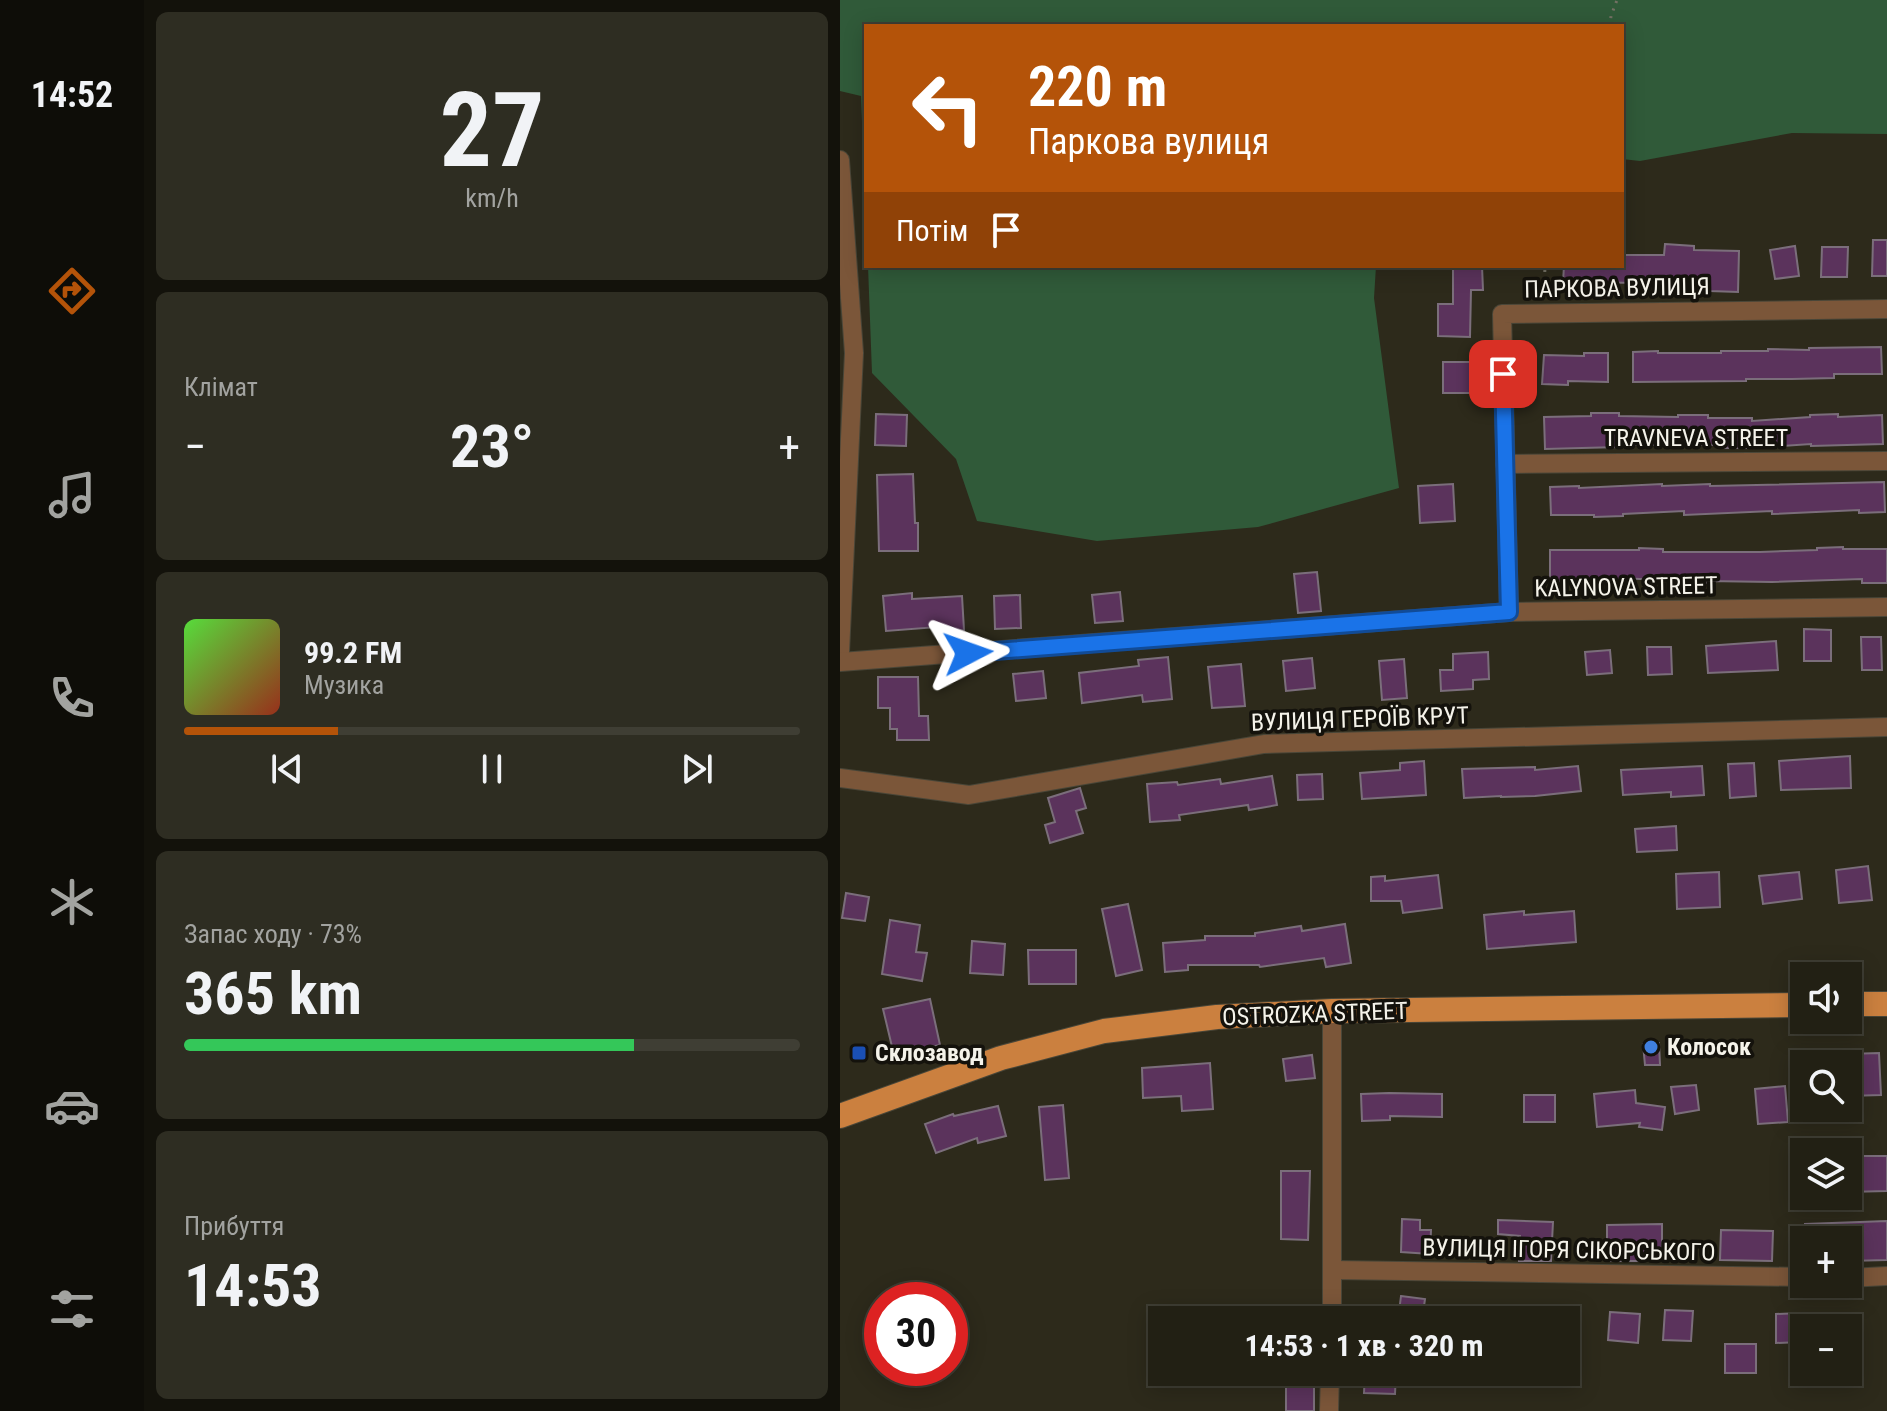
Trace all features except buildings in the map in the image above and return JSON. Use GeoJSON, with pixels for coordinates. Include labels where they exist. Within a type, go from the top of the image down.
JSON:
{"type":"FeatureCollection","features":[{"type":"Feature","properties":{"kind":"main road"},"geometry":{"type":"LineString","coordinates":[[1862,1004],[1887,1004]]}},
{"type":"Feature","properties":{"kind":"main road","name":"OSTROZKA STREET"},"geometry":{"type":"LineString","coordinates":[[840,1116],[1001,1058],[1104,1031],[1217,1017],[1332,1011],[1790,1005]]}},
{"type":"Feature","properties":{"kind":"street"},"geometry":{"type":"LineString","coordinates":[[840,160],[854,353],[840,652]]}},
{"type":"Feature","properties":{"kind":"street","name":"ПАРКОВА ВУЛИЦЯ"},"geometry":{"type":"LineString","coordinates":[[1509,612],[1502,314],[1887,309]]}},
{"type":"Feature","properties":{"kind":"street","name":"TRAVNEVA STREET"},"geometry":{"type":"LineString","coordinates":[[1505,464],[1887,461]]}},
{"type":"Feature","properties":{"kind":"street","name":"KALYNOVA STREET"},"geometry":{"type":"LineString","coordinates":[[840,662],[1509,612],[1887,607]]}},
{"type":"Feature","properties":{"kind":"street","name":"ВУЛИЦЯ ГЕРОЇВ КРУТ"},"geometry":{"type":"LineString","coordinates":[[840,778],[969,795],[1264,744],[1887,727]]}},
{"type":"Feature","properties":{"kind":"street"},"geometry":{"type":"LineString","coordinates":[[1332,1011],[1332,1306]]}},
{"type":"Feature","properties":{"kind":"street","name":"ВУЛИЦЯ ІГОРЯ СІКОРСЬКОГО"},"geometry":{"type":"LineString","coordinates":[[1333,1270],[1790,1277]]}},
{"type":"Feature","properties":{"kind":"street"},"geometry":{"type":"LineString","coordinates":[[1862,1277],[1887,1276]]}},
{"type":"Feature","properties":{"kind":"street"},"geometry":{"type":"LineString","coordinates":[[1329,1411],[1330,1386]]}},
{"type":"Feature","properties":{"kind":"path"},"geometry":{"type":"LineString","coordinates":[[1610,24],[1617,0]]}},
{"type":"Feature","properties":{"kind":"path"},"geometry":{"type":"LineString","coordinates":[[1544,312],[1545,268]]}},
{"type":"Feature","properties":{"kind":"green space"},"geometry":{"type":"Polygon","coordinates":[[[840,0],[1887,0],[1887,134],[1792,133],[1640,161],[1624,159],[1624,24],[864,24],[864,173],[861,96],[840,91],[840,0]]]}},
{"type":"Feature","properties":{"kind":"green space"},"geometry":{"type":"Polygon","coordinates":[[[868,268],[1376,268],[1374,298],[1399,488],[1258,527],[1097,541],[977,521],[956,459],[872,373],[868,268]]]}},
{"type":"Feature","properties":{"kind":"place","name":"Колосок"},"geometry":{"type":"Point","coordinates":[1651,1047]}},
{"type":"Feature","properties":{"kind":"place","name":"Склозавод"},"geometry":{"type":"Point","coordinates":[859,1053]}},
{"type":"Feature","properties":{"kind":"route"},"geometry":{"type":"LineString","coordinates":[[968,653],[1509,612],[1503,374]]}}]}
